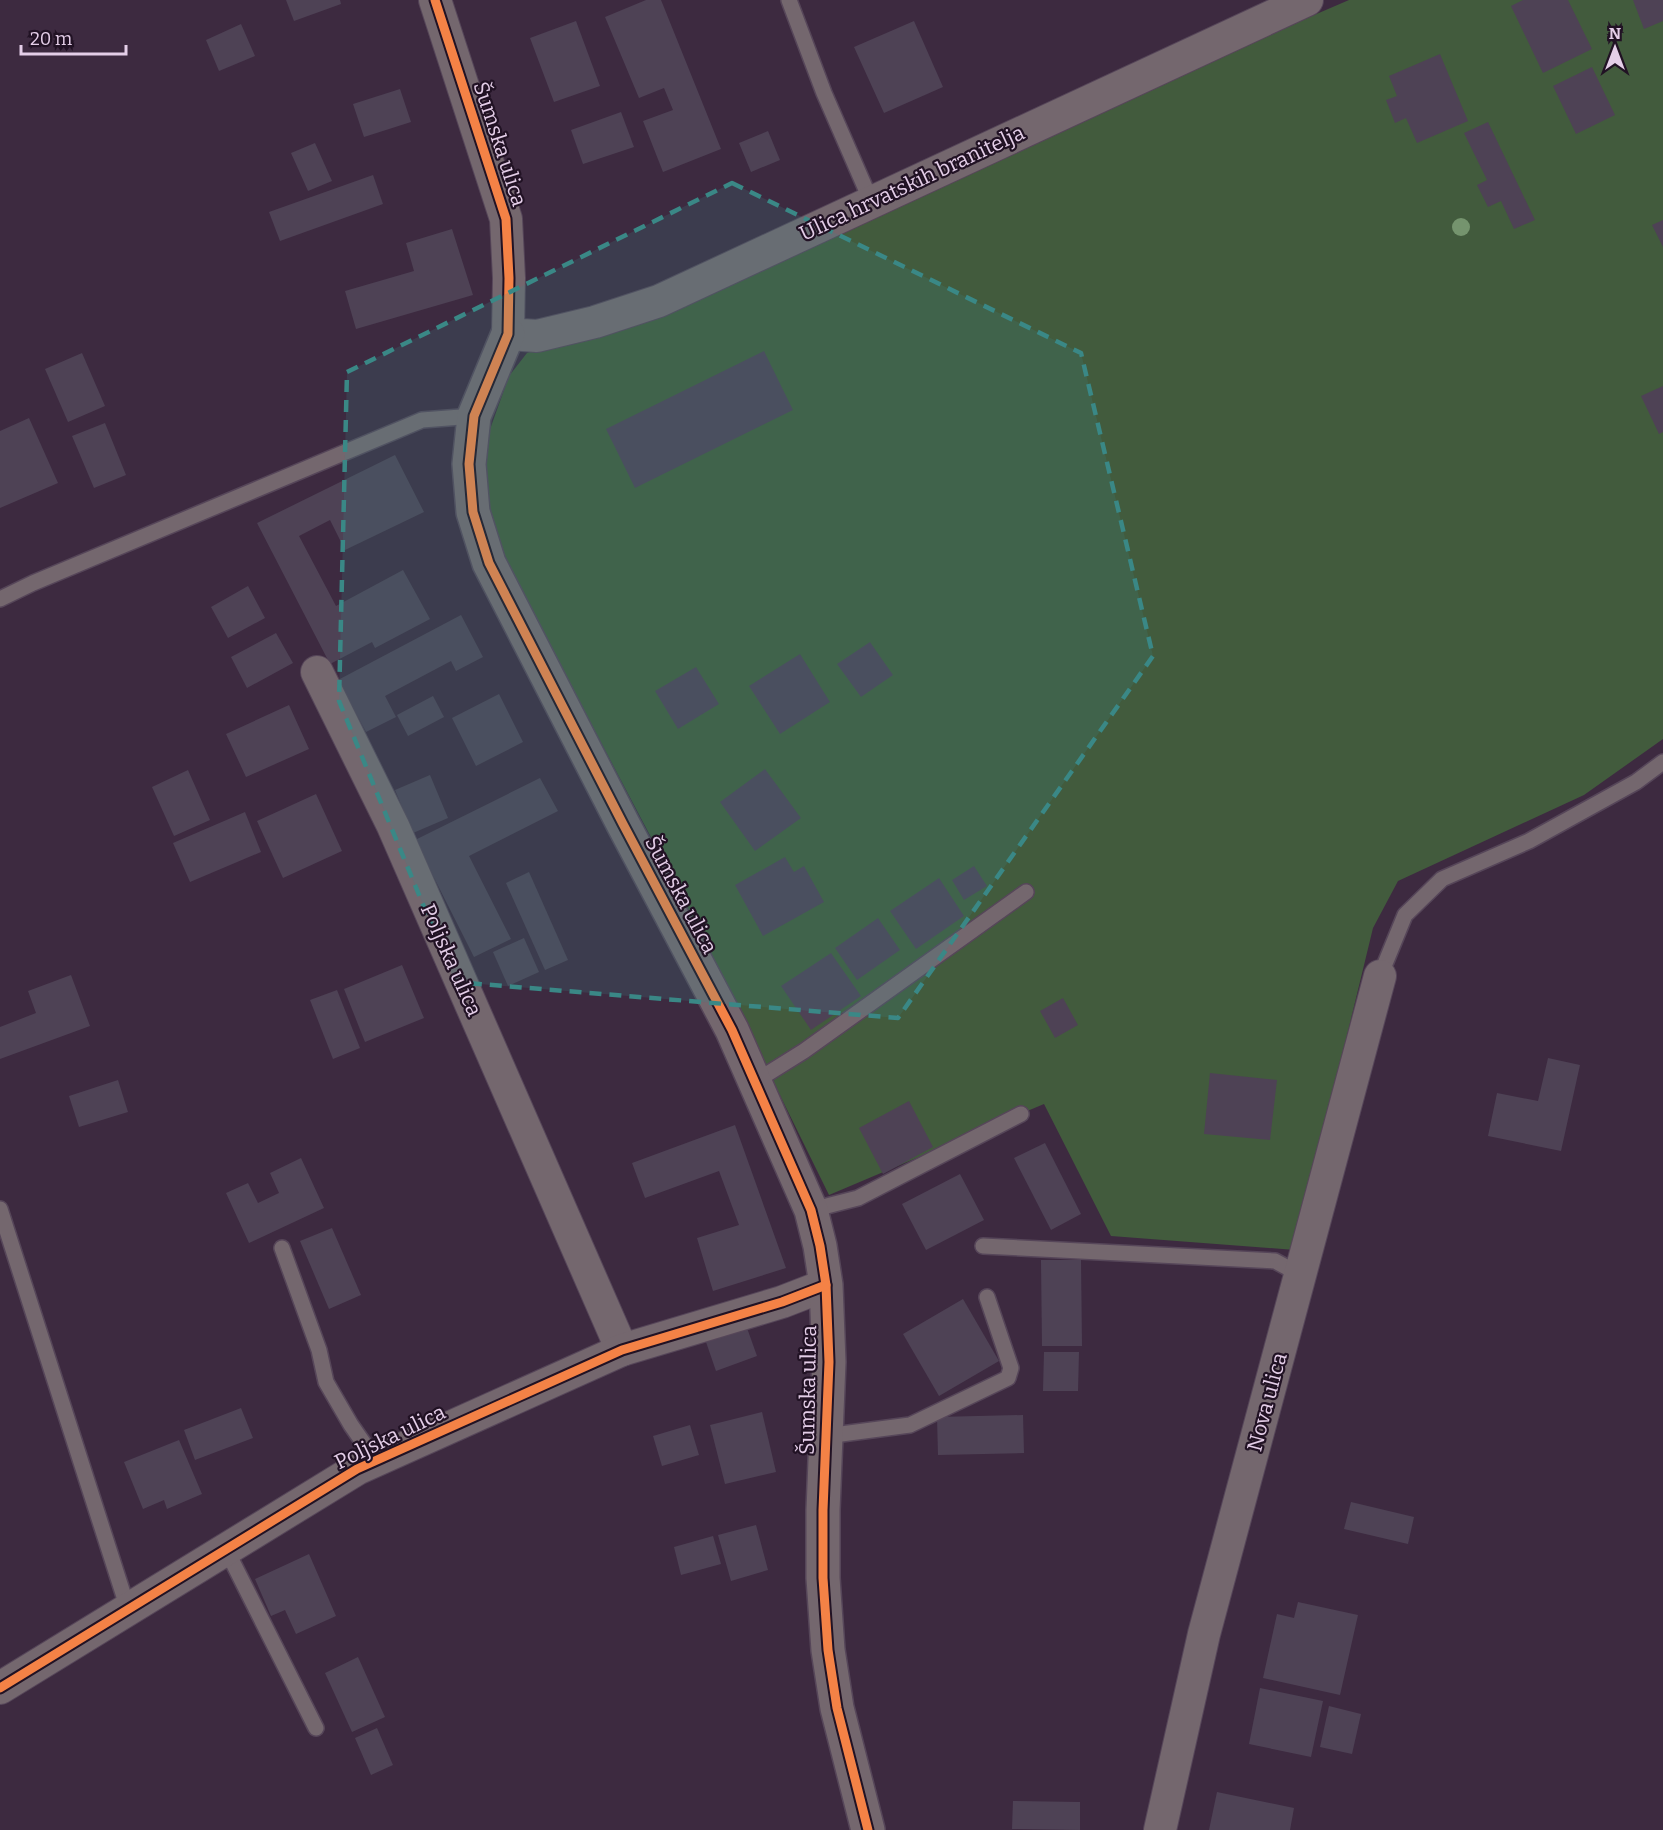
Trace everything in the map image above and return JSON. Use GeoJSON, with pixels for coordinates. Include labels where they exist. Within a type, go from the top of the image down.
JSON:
{"type":"FeatureCollection","features":[{"type":"Feature","properties":{"kind":"street","name":"Šumska ulica"},"geometry":{"type":"LineString","coordinates":[[435,0],[506,219],[509,278],[508,334],[474,416],[469,464],[474,512],[489,563],[606,792],[732,1030],[811,1210],[826,1285],[829,1362],[823,1521],[828,1650],[837,1708],[868,1830]]}},
{"type":"Feature","properties":{"kind":"street","name":"Ulica hrvatskih branitelja"},"geometry":{"type":"LineString","coordinates":[[508,334],[537,336],[595,322],[659,301],[1306,0]]}},
{"type":"Feature","properties":{"kind":"street","name":"Poljska ulica"},"geometry":{"type":"LineString","coordinates":[[317,672],[393,826],[622,1350]]}},
{"type":"Feature","properties":{"kind":"street","name":"Nova ulica"},"geometry":{"type":"LineString","coordinates":[[1161,1830],[1204,1634],[1380,976]]}},
{"type":"Feature","properties":{"kind":"street","name":"Poljska ulica"},"geometry":{"type":"LineString","coordinates":[[0,1688],[357,1469],[622,1350],[782,1302],[826,1285]]}},
{"type":"Feature","properties":{"kind":"lane"},"geometry":{"type":"LineString","coordinates":[[789,0],[824,93],[871,201]]}},
{"type":"Feature","properties":{"kind":"lane"},"geometry":{"type":"LineString","coordinates":[[0,599],[287,475],[422,420],[474,416]]}},
{"type":"Feature","properties":{"kind":"lane"},"geometry":{"type":"LineString","coordinates":[[1380,976],[1405,915],[1442,879],[1529,841],[1636,782],[1663,762]]}},
{"type":"Feature","properties":{"kind":"lane"},"geometry":{"type":"LineString","coordinates":[[756,1082],[804,1051],[1026,892]]}},
{"type":"Feature","properties":{"kind":"lane"},"geometry":{"type":"LineString","coordinates":[[811,1210],[858,1198],[1020,1114]]}},
{"type":"Feature","properties":{"kind":"lane"},"geometry":{"type":"LineString","coordinates":[[0,1209],[128,1609]]}},
{"type":"Feature","properties":{"kind":"lane"},"geometry":{"type":"LineString","coordinates":[[983,1246],[1275,1261],[1301,1275]]}},
{"type":"Feature","properties":{"kind":"lane"},"geometry":{"type":"LineString","coordinates":[[282,1248],[319,1350],[326,1382],[351,1425],[376,1461]]}},
{"type":"Feature","properties":{"kind":"lane"},"geometry":{"type":"LineString","coordinates":[[826,1436],[910,1425],[1008,1378],[1011,1368],[987,1296]]}},
{"type":"Feature","properties":{"kind":"lane"},"geometry":{"type":"LineString","coordinates":[[226,1549],[316,1728]]}},
{"type":"Feature","properties":{"kind":"highlighted area"},"geometry":{"type":"Polygon","coordinates":[[[732,183],[1081,353],[1153,656],[898,1018],[455,982],[339,701],[347,372],[732,183]]]}},
{"type":"Feature","properties":{"kind":"green space"},"geometry":{"type":"Polygon","coordinates":[[[1349,0],[1663,0],[1663,739],[1584,795],[1398,881],[1373,928],[1295,1250],[1111,1236],[1044,1104],[829,1195],[681,894],[510,570],[489,513],[483,475],[488,435],[509,376],[527,353],[1349,0]]]}},
{"type":"Feature","properties":{"kind":"building"},"geometry":{"type":"Polygon","coordinates":[[[286,0],[340,0],[341,4],[294,21],[286,0]]]}},
{"type":"Feature","properties":{"kind":"building"},"geometry":{"type":"Polygon","coordinates":[[[646,0],[661,0],[721,149],[663,172],[643,121],[673,110],[664,88],[639,98],[605,17],[646,0]]]}},
{"type":"Feature","properties":{"kind":"building"},"geometry":{"type":"Polygon","coordinates":[[[1523,0],[1568,0],[1592,49],[1543,73],[1511,6],[1523,0]]]}},
{"type":"Feature","properties":{"kind":"building"},"geometry":{"type":"Polygon","coordinates":[[[1633,0],[1663,0],[1663,21],[1644,29],[1633,0]]]}},
{"type":"Feature","properties":{"kind":"building"},"geometry":{"type":"Polygon","coordinates":[[[576,21],[600,86],[554,102],[530,38],[576,21]]]}},
{"type":"Feature","properties":{"kind":"building"},"geometry":{"type":"Polygon","coordinates":[[[914,21],[943,87],[884,113],[854,47],[914,21]]]}},
{"type":"Feature","properties":{"kind":"building"},"geometry":{"type":"Polygon","coordinates":[[[241,24],[255,56],[219,71],[206,40],[241,24]]]}},
{"type":"Feature","properties":{"kind":"building"},"geometry":{"type":"Polygon","coordinates":[[[1440,54],[1468,121],[1417,143],[1406,118],[1395,123],[1386,100],[1397,96],[1389,76],[1440,54]]]}},
{"type":"Feature","properties":{"kind":"building"},"geometry":{"type":"Polygon","coordinates":[[[1592,67],[1615,115],[1576,134],[1553,86],[1592,67]]]}},
{"type":"Feature","properties":{"kind":"building"},"geometry":{"type":"Polygon","coordinates":[[[400,89],[411,122],[364,137],[353,104],[400,89]]]}},
{"type":"Feature","properties":{"kind":"building"},"geometry":{"type":"Polygon","coordinates":[[[621,112],[634,147],[583,164],[571,130],[621,112]]]}},
{"type":"Feature","properties":{"kind":"building"},"geometry":{"type":"Polygon","coordinates":[[[1488,122],[1535,220],[1514,229],[1501,201],[1488,207],[1477,185],[1487,180],[1464,133],[1488,122]]]}},
{"type":"Feature","properties":{"kind":"building"},"geometry":{"type":"Polygon","coordinates":[[[768,131],[780,160],[751,172],[739,143],[768,131]]]}},
{"type":"Feature","properties":{"kind":"building"},"geometry":{"type":"Polygon","coordinates":[[[315,143],[332,181],[308,191],[291,153],[315,143]]]}},
{"type":"Feature","properties":{"kind":"building"},"geometry":{"type":"Polygon","coordinates":[[[373,175],[383,204],[280,241],[269,212],[373,175]]]}},
{"type":"Feature","properties":{"kind":"building"},"geometry":{"type":"Polygon","coordinates":[[[1663,220],[1663,247],[1652,225],[1663,220]]]}},
{"type":"Feature","properties":{"kind":"building"},"geometry":{"type":"Polygon","coordinates":[[[452,229],[473,295],[356,329],[345,291],[414,271],[406,243],[452,229]]]}},
{"type":"Feature","properties":{"kind":"building"},"geometry":{"type":"Polygon","coordinates":[[[764,351],[793,410],[635,488],[606,429],[764,351]]]}},
{"type":"Feature","properties":{"kind":"building"},"geometry":{"type":"Polygon","coordinates":[[[82,353],[105,406],[68,422],[45,369],[82,353]]]}},
{"type":"Feature","properties":{"kind":"building"},"geometry":{"type":"Polygon","coordinates":[[[1663,386],[1663,432],[1659,434],[1641,396],[1663,386]]]}},
{"type":"Feature","properties":{"kind":"building"},"geometry":{"type":"Polygon","coordinates":[[[29,418],[58,483],[0,508],[0,431],[29,418]]]}},
{"type":"Feature","properties":{"kind":"building"},"geometry":{"type":"Polygon","coordinates":[[[105,423],[126,475],[94,488],[72,436],[105,423]]]}},
{"type":"Feature","properties":{"kind":"building"},"geometry":{"type":"Polygon","coordinates":[[[395,455],[424,512],[345,550],[330,520],[299,536],[336,606],[403,570],[430,619],[375,648],[372,642],[330,664],[257,523],[395,455]]]}},
{"type":"Feature","properties":{"kind":"building"},"geometry":{"type":"Polygon","coordinates":[[[248,586],[265,618],[228,638],[211,607],[248,586]]]}},
{"type":"Feature","properties":{"kind":"building"},"geometry":{"type":"Polygon","coordinates":[[[461,615],[483,657],[456,671],[451,661],[385,696],[396,717],[366,732],[338,680],[461,615]]]}},
{"type":"Feature","properties":{"kind":"building"},"geometry":{"type":"Polygon","coordinates":[[[276,633],[293,663],[247,688],[231,657],[276,633]]]}},
{"type":"Feature","properties":{"kind":"building"},"geometry":{"type":"Polygon","coordinates":[[[870,642],[893,675],[861,697],[837,664],[870,642]]]}},
{"type":"Feature","properties":{"kind":"building"},"geometry":{"type":"Polygon","coordinates":[[[800,654],[830,702],[780,734],[749,686],[800,654]]]}},
{"type":"Feature","properties":{"kind":"building"},"geometry":{"type":"Polygon","coordinates":[[[696,667],[719,704],[678,729],[655,691],[696,667]]]}},
{"type":"Feature","properties":{"kind":"building"},"geometry":{"type":"Polygon","coordinates":[[[499,694],[523,742],[476,766],[452,718],[499,694]]]}},
{"type":"Feature","properties":{"kind":"building"},"geometry":{"type":"Polygon","coordinates":[[[433,696],[444,717],[408,736],[397,715],[433,696]]]}},
{"type":"Feature","properties":{"kind":"building"},"geometry":{"type":"Polygon","coordinates":[[[289,705],[309,749],[246,777],[226,734],[289,705]]]}},
{"type":"Feature","properties":{"kind":"building"},"geometry":{"type":"Polygon","coordinates":[[[765,769],[801,818],[755,851],[720,802],[765,769]]]}},
{"type":"Feature","properties":{"kind":"building"},"geometry":{"type":"Polygon","coordinates":[[[188,770],[210,820],[174,836],[152,787],[188,770]]]}},
{"type":"Feature","properties":{"kind":"building"},"geometry":{"type":"Polygon","coordinates":[[[430,775],[448,818],[413,833],[395,790],[430,775]]]}},
{"type":"Feature","properties":{"kind":"building"},"geometry":{"type":"Polygon","coordinates":[[[540,778],[558,811],[469,856],[511,939],[474,957],[415,840],[540,778]]]}},
{"type":"Feature","properties":{"kind":"building"},"geometry":{"type":"Polygon","coordinates":[[[316,794],[342,851],[283,878],[257,821],[316,794]]]}},
{"type":"Feature","properties":{"kind":"building"},"geometry":{"type":"Polygon","coordinates":[[[245,812],[261,852],[190,882],[173,843],[245,812]]]}},
{"type":"Feature","properties":{"kind":"building"},"geometry":{"type":"Polygon","coordinates":[[[785,857],[794,872],[804,866],[824,902],[763,936],[735,885],[785,857]]]}},
{"type":"Feature","properties":{"kind":"building"},"geometry":{"type":"Polygon","coordinates":[[[974,866],[987,886],[964,900],[952,880],[974,866]]]}},
{"type":"Feature","properties":{"kind":"building"},"geometry":{"type":"Polygon","coordinates":[[[529,872],[568,960],[545,970],[506,883],[529,872]]]}},
{"type":"Feature","properties":{"kind":"building"},"geometry":{"type":"Polygon","coordinates":[[[939,878],[964,916],[916,949],[890,911],[939,878]]]}},
{"type":"Feature","properties":{"kind":"building"},"geometry":{"type":"Polygon","coordinates":[[[878,918],[900,950],[857,980],[835,948],[878,918]]]}},
{"type":"Feature","properties":{"kind":"building"},"geometry":{"type":"Polygon","coordinates":[[[524,938],[539,972],[508,986],[493,952],[524,938]]]}},
{"type":"Feature","properties":{"kind":"building"},"geometry":{"type":"Polygon","coordinates":[[[831,953],[861,996],[811,1030],[781,986],[831,953]]]}},
{"type":"Feature","properties":{"kind":"building"},"geometry":{"type":"Polygon","coordinates":[[[402,965],[424,1018],[365,1042],[344,989],[402,965]]]}},
{"type":"Feature","properties":{"kind":"building"},"geometry":{"type":"Polygon","coordinates":[[[71,975],[90,1026],[0,1059],[0,1027],[36,1013],[28,991],[71,975]]]}},
{"type":"Feature","properties":{"kind":"building"},"geometry":{"type":"Polygon","coordinates":[[[337,990],[360,1048],[333,1059],[310,1000],[337,990]]]}},
{"type":"Feature","properties":{"kind":"building"},"geometry":{"type":"Polygon","coordinates":[[[1063,998],[1078,1025],[1055,1038],[1040,1011],[1063,998]]]}},
{"type":"Feature","properties":{"kind":"building"},"geometry":{"type":"Polygon","coordinates":[[[1548,1058],[1580,1065],[1561,1151],[1488,1136],[1497,1093],[1538,1101],[1548,1058]]]}},
{"type":"Feature","properties":{"kind":"building"},"geometry":{"type":"Polygon","coordinates":[[[1210,1073],[1277,1080],[1270,1140],[1204,1134],[1210,1073]]]}},
{"type":"Feature","properties":{"kind":"building"},"geometry":{"type":"Polygon","coordinates":[[[118,1080],[128,1112],[79,1127],[69,1096],[118,1080]]]}},
{"type":"Feature","properties":{"kind":"building"},"geometry":{"type":"Polygon","coordinates":[[[909,1101],[933,1147],[883,1174],[859,1128],[909,1101]]]}},
{"type":"Feature","properties":{"kind":"building"},"geometry":{"type":"Polygon","coordinates":[[[735,1125],[786,1268],[713,1291],[697,1238],[739,1225],[719,1171],[645,1198],[632,1163],[735,1125]]]}},
{"type":"Feature","properties":{"kind":"building"},"geometry":{"type":"Polygon","coordinates":[[[1045,1143],[1081,1214],[1051,1230],[1014,1158],[1045,1143]]]}},
{"type":"Feature","properties":{"kind":"building"},"geometry":{"type":"Polygon","coordinates":[[[301,1158],[324,1208],[249,1243],[226,1193],[248,1183],[258,1203],[279,1193],[270,1173],[301,1158]]]}},
{"type":"Feature","properties":{"kind":"building"},"geometry":{"type":"Polygon","coordinates":[[[960,1174],[984,1220],[926,1250],[902,1204],[960,1174]]]}},
{"type":"Feature","properties":{"kind":"building"},"geometry":{"type":"Polygon","coordinates":[[[332,1228],[361,1295],[329,1309],[300,1241],[332,1228]]]}},
{"type":"Feature","properties":{"kind":"building"},"geometry":{"type":"Polygon","coordinates":[[[1041,1260],[1081,1260],[1082,1346],[1042,1346],[1041,1260]]]}},
{"type":"Feature","properties":{"kind":"building"},"geometry":{"type":"Polygon","coordinates":[[[963,1299],[999,1361],[939,1396],[903,1334],[963,1299]]]}},
{"type":"Feature","properties":{"kind":"building"},"geometry":{"type":"Polygon","coordinates":[[[747,1328],[757,1356],[716,1371],[706,1342],[747,1328]]]}},
{"type":"Feature","properties":{"kind":"building"},"geometry":{"type":"Polygon","coordinates":[[[1044,1352],[1079,1352],[1078,1391],[1043,1391],[1044,1352]]]}},
{"type":"Feature","properties":{"kind":"building"},"geometry":{"type":"Polygon","coordinates":[[[241,1408],[253,1438],[195,1460],[184,1430],[241,1408]]]}},
{"type":"Feature","properties":{"kind":"building"},"geometry":{"type":"Polygon","coordinates":[[[762,1412],[776,1472],[725,1484],[710,1425],[762,1412]]]}},
{"type":"Feature","properties":{"kind":"building"},"geometry":{"type":"Polygon","coordinates":[[[1023,1415],[1024,1453],[938,1455],[937,1417],[1023,1415]]]}},
{"type":"Feature","properties":{"kind":"building"},"geometry":{"type":"Polygon","coordinates":[[[690,1425],[699,1455],[662,1466],[653,1436],[690,1425]]]}},
{"type":"Feature","properties":{"kind":"building"},"geometry":{"type":"Polygon","coordinates":[[[179,1440],[202,1494],[167,1509],[164,1500],[143,1509],[124,1462],[179,1440]]]}},
{"type":"Feature","properties":{"kind":"building"},"geometry":{"type":"Polygon","coordinates":[[[1351,1502],[1414,1517],[1408,1544],[1344,1529],[1351,1502]]]}},
{"type":"Feature","properties":{"kind":"building"},"geometry":{"type":"Polygon","coordinates":[[[756,1525],[768,1570],[731,1581],[718,1535],[756,1525]]]}},
{"type":"Feature","properties":{"kind":"building"},"geometry":{"type":"Polygon","coordinates":[[[713,1536],[721,1564],[681,1575],[674,1547],[713,1536]]]}},
{"type":"Feature","properties":{"kind":"building"},"geometry":{"type":"Polygon","coordinates":[[[309,1554],[336,1616],[296,1634],[285,1610],[271,1616],[255,1579],[309,1554]]]}},
{"type":"Feature","properties":{"kind":"building"},"geometry":{"type":"Polygon","coordinates":[[[1298,1602],[1358,1615],[1340,1695],[1263,1678],[1277,1614],[1294,1618],[1298,1602]]]}},
{"type":"Feature","properties":{"kind":"building"},"geometry":{"type":"Polygon","coordinates":[[[358,1657],[385,1717],[352,1732],[325,1673],[358,1657]]]}},
{"type":"Feature","properties":{"kind":"building"},"geometry":{"type":"Polygon","coordinates":[[[1260,1688],[1323,1701],[1311,1757],[1249,1744],[1260,1688]]]}},
{"type":"Feature","properties":{"kind":"building"},"geometry":{"type":"Polygon","coordinates":[[[1329,1706],[1361,1714],[1352,1754],[1320,1747],[1329,1706]]]}},
{"type":"Feature","properties":{"kind":"building"},"geometry":{"type":"Polygon","coordinates":[[[377,1728],[393,1765],[371,1775],[355,1738],[377,1728]]]}},
{"type":"Feature","properties":{"kind":"building"},"geometry":{"type":"Polygon","coordinates":[[[1217,1792],[1294,1808],[1290,1830],[1209,1830],[1217,1792]]]}},
{"type":"Feature","properties":{"kind":"building"},"geometry":{"type":"Polygon","coordinates":[[[1013,1801],[1080,1802],[1080,1830],[1012,1829],[1013,1801]]]}},
{"type":"Feature","properties":{"kind":"cycle path"},"geometry":{"type":"LineString","coordinates":[[435,0],[506,219],[509,278],[508,334],[474,416],[469,464],[473,512],[489,563],[732,1030],[811,1210],[820,1246],[826,1285],[829,1362],[823,1510],[823,1578],[828,1650],[837,1708],[868,1830]]}},
{"type":"Feature","properties":{"kind":"cycle path"},"geometry":{"type":"LineString","coordinates":[[0,1688],[357,1469],[622,1350],[782,1302],[826,1285]]}}]}
